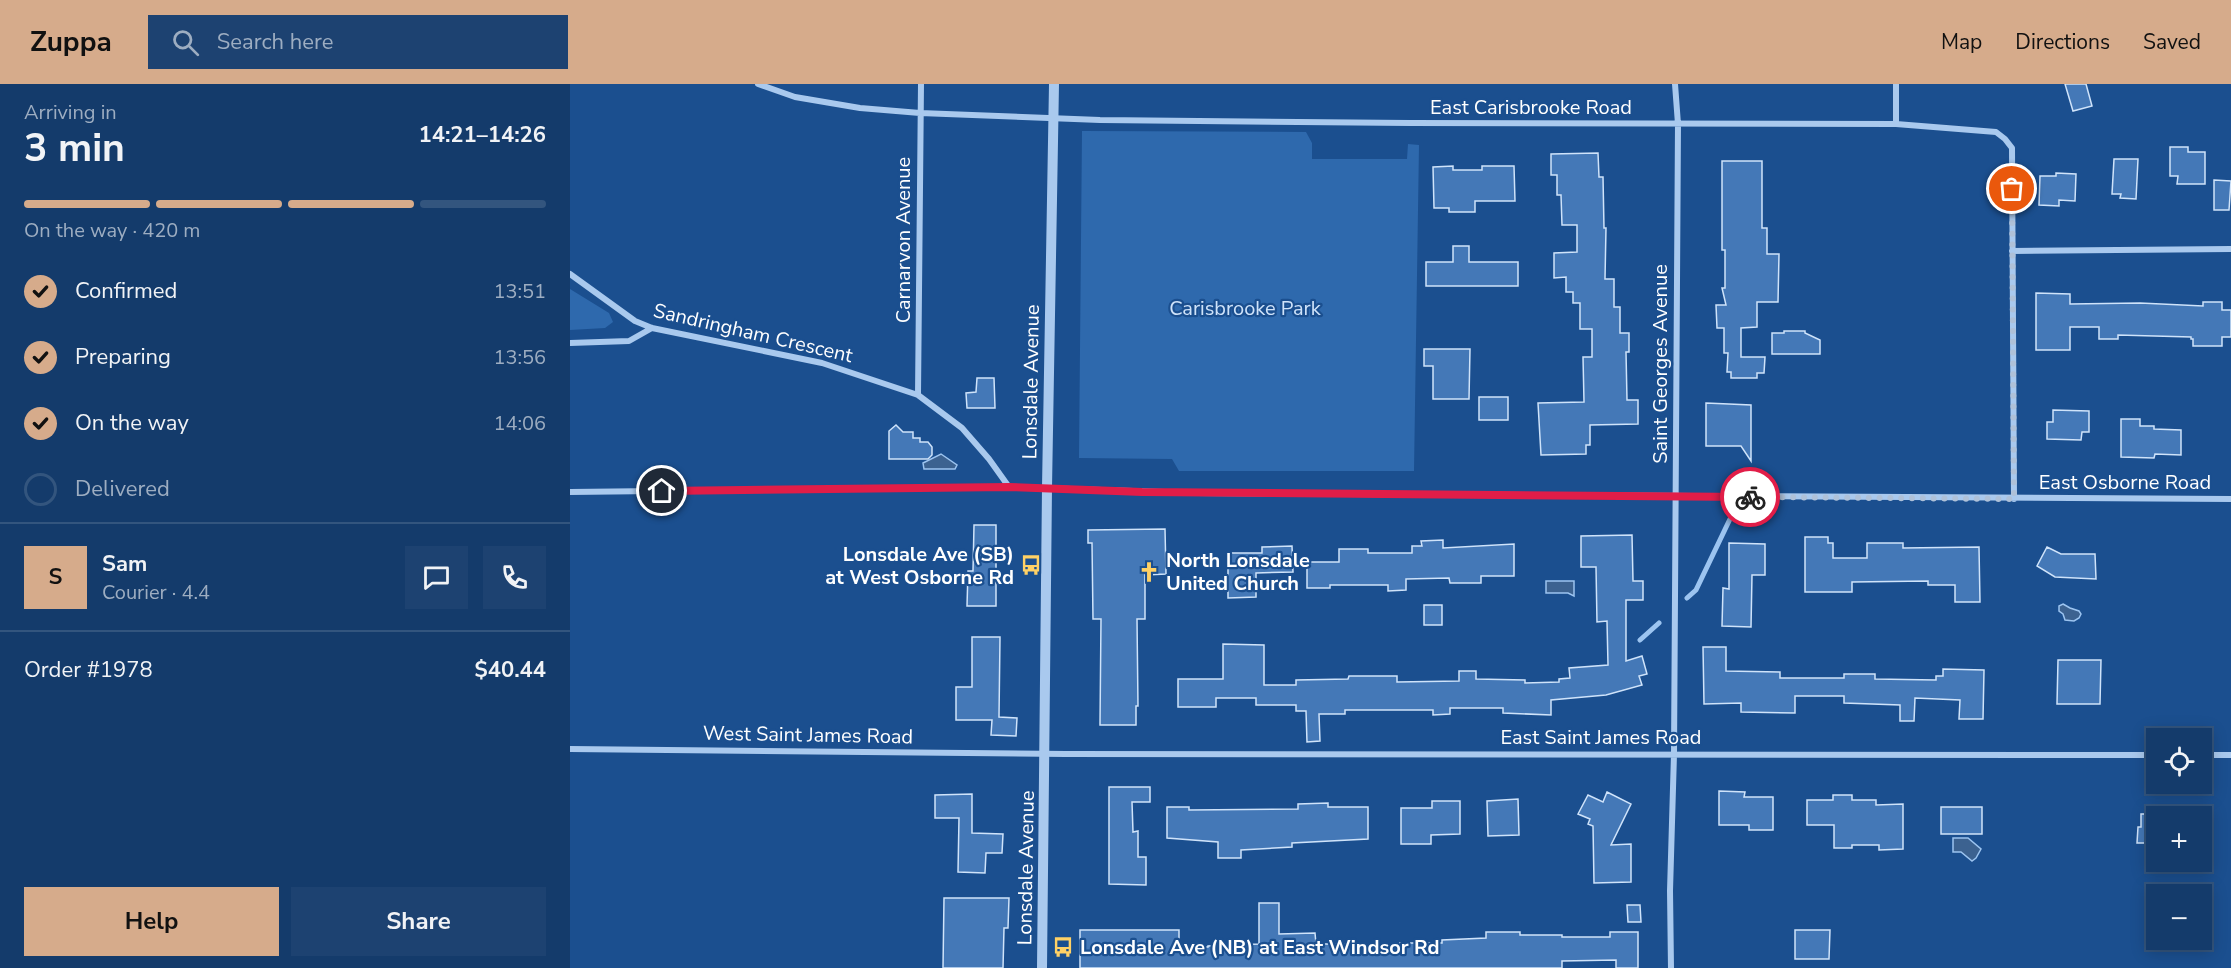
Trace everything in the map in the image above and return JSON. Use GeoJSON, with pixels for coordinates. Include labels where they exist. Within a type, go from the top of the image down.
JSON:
{"type":"FeatureCollection","features":[{"type":"Feature","properties":{"kind":"street","name":"East Carisbrooke Road"},"geometry":{"type":"LineString","coordinates":[[758,84],[806,99],[860,108],[920,113],[1410,123],[1896,124],[1996,132],[2012,148],[2013,251]]}},
{"type":"Feature","properties":{"kind":"street","name":"Carnarvon Avenue"},"geometry":{"type":"LineString","coordinates":[[918,395],[921,84]]}},
{"type":"Feature","properties":{"kind":"street","name":"Lonsdale Avenue"},"geometry":{"type":"LineString","coordinates":[[1042,968],[1054,84]]}},
{"type":"Feature","properties":{"kind":"street","name":"Saint Georges Avenue"},"geometry":{"type":"LineString","coordinates":[[1671,968],[1670,891],[1674,754],[1676,496],[1678,124],[1676,84]]}},
{"type":"Feature","properties":{"kind":"street"},"geometry":{"type":"LineString","coordinates":[[1896,84],[1896,124]]}},
{"type":"Feature","properties":{"kind":"street"},"geometry":{"type":"LineString","coordinates":[[2014,499],[2013,251],[2231,249]]}},
{"type":"Feature","properties":{"kind":"street","name":"Sandringham Crescent"},"geometry":{"type":"LineString","coordinates":[[570,274],[635,321],[652,328],[822,363],[918,395],[962,429],[989,459],[1009,487]]}},
{"type":"Feature","properties":{"kind":"street"},"geometry":{"type":"LineString","coordinates":[[570,343],[629,341],[652,328]]}},
{"type":"Feature","properties":{"kind":"street","name":"East Osborne Road"},"geometry":{"type":"LineString","coordinates":[[570,492],[1009,487],[1152,492],[2231,499]]}},
{"type":"Feature","properties":{"kind":"street","name":"West Saint James Road"},"geometry":{"type":"LineString","coordinates":[[570,749],[1045,753]]}},
{"type":"Feature","properties":{"kind":"street","name":"East Saint James Road"},"geometry":{"type":"LineString","coordinates":[[1045,753],[2146,755]]}},
{"type":"Feature","properties":{"kind":"street"},"geometry":{"type":"LineString","coordinates":[[2212,755],[2231,755]]}},
{"type":"Feature","properties":{"kind":"green space","name":"Carisbrooke Park"},"geometry":{"type":"Polygon","coordinates":[[[1082,131],[1306,132],[1312,143],[1312,159],[1407,159],[1408,144],[1419,145],[1414,471],[1179,471],[1172,459],[1079,458],[1082,131]]]}},
{"type":"Feature","properties":{"kind":"green space"},"geometry":{"type":"Polygon","coordinates":[[[570,289],[609,313],[613,322],[605,328],[570,330],[570,289]]]}},
{"type":"Feature","properties":{"kind":"shaded area"},"geometry":{"type":"Polygon","coordinates":[[[941,454],[957,465],[955,469],[924,469],[923,463],[941,454]]]}},
{"type":"Feature","properties":{"kind":"shaded area"},"geometry":{"type":"Polygon","coordinates":[[[1546,581],[1574,581],[1574,596],[1568,593],[1546,593],[1546,581]]]}},
{"type":"Feature","properties":{"kind":"shaded area"},"geometry":{"type":"Polygon","coordinates":[[[2063,604],[2079,611],[2081,614],[2079,618],[2074,621],[2065,620],[2059,611],[2059,606],[2063,604]]]}},
{"type":"Feature","properties":{"kind":"shaded area"},"geometry":{"type":"Polygon","coordinates":[[[1953,838],[1968,838],[1981,849],[1976,858],[1972,861],[1961,852],[1953,852],[1953,838]]]}},
{"type":"Feature","properties":{"kind":"building"},"geometry":{"type":"Polygon","coordinates":[[[2065,84],[2086,84],[2092,106],[2073,111],[2065,84]]]}},
{"type":"Feature","properties":{"kind":"building"},"geometry":{"type":"Polygon","coordinates":[[[2170,147],[2188,147],[2188,152],[2205,152],[2205,184],[2177,184],[2178,176],[2170,176],[2170,147]]]}},
{"type":"Feature","properties":{"kind":"building"},"geometry":{"type":"Polygon","coordinates":[[[1598,153],[1599,177],[1603,177],[1604,228],[1606,228],[1605,279],[1614,279],[1614,307],[1620,307],[1620,333],[1629,333],[1629,352],[1626,352],[1627,400],[1638,400],[1638,424],[1590,425],[1590,445],[1586,445],[1586,454],[1541,455],[1538,403],[1584,402],[1583,357],[1592,357],[1592,329],[1580,329],[1580,303],[1573,303],[1573,292],[1566,292],[1566,277],[1554,278],[1554,253],[1577,252],[1577,225],[1562,225],[1561,195],[1557,195],[1557,175],[1551,175],[1551,154],[1598,153]]]}},
{"type":"Feature","properties":{"kind":"building"},"geometry":{"type":"Polygon","coordinates":[[[2114,159],[2138,159],[2136,199],[2120,198],[2121,194],[2112,194],[2114,159]]]}},
{"type":"Feature","properties":{"kind":"building"},"geometry":{"type":"Polygon","coordinates":[[[1722,161],[1762,161],[1762,228],[1767,228],[1767,254],[1779,254],[1778,302],[1757,302],[1757,327],[1741,328],[1741,357],[1765,357],[1764,373],[1757,373],[1757,378],[1731,378],[1731,372],[1727,372],[1728,353],[1724,353],[1724,328],[1717,328],[1716,305],[1726,305],[1722,288],[1725,288],[1725,250],[1722,250],[1722,161]]]}},
{"type":"Feature","properties":{"kind":"building"},"geometry":{"type":"Polygon","coordinates":[[[1453,166],[1453,170],[1482,170],[1482,166],[1514,166],[1515,201],[1475,201],[1475,212],[1449,212],[1449,208],[1434,208],[1433,167],[1453,166]]]}},
{"type":"Feature","properties":{"kind":"building"},"geometry":{"type":"Polygon","coordinates":[[[2056,173],[2076,174],[2075,201],[2059,200],[2059,206],[2039,205],[2040,176],[2056,176],[2056,173]]]}},
{"type":"Feature","properties":{"kind":"building"},"geometry":{"type":"Polygon","coordinates":[[[2214,180],[2231,181],[2229,210],[2214,210],[2214,180]]]}},
{"type":"Feature","properties":{"kind":"building"},"geometry":{"type":"Polygon","coordinates":[[[1453,246],[1469,246],[1469,262],[1518,262],[1518,286],[1426,286],[1426,262],[1453,262],[1453,246]]]}},
{"type":"Feature","properties":{"kind":"building"},"geometry":{"type":"Polygon","coordinates":[[[2036,293],[2070,294],[2070,304],[2140,303],[2203,306],[2203,302],[2222,302],[2222,310],[2231,310],[2231,337],[2222,337],[2222,346],[2193,346],[2191,337],[2118,335],[2118,339],[2099,339],[2099,327],[2070,327],[2070,350],[2036,350],[2036,293]]]}},
{"type":"Feature","properties":{"kind":"building"},"geometry":{"type":"Polygon","coordinates":[[[1784,331],[1805,331],[1820,340],[1820,354],[1772,354],[1772,333],[1784,333],[1784,331]]]}},
{"type":"Feature","properties":{"kind":"building"},"geometry":{"type":"Polygon","coordinates":[[[1424,349],[1470,349],[1469,399],[1433,399],[1433,366],[1424,366],[1424,349]]]}},
{"type":"Feature","properties":{"kind":"building"},"geometry":{"type":"Polygon","coordinates":[[[977,378],[994,378],[995,408],[967,408],[966,393],[976,392],[977,378]]]}},
{"type":"Feature","properties":{"kind":"building"},"geometry":{"type":"Polygon","coordinates":[[[1479,397],[1508,397],[1508,420],[1479,420],[1479,397]]]}},
{"type":"Feature","properties":{"kind":"building"},"geometry":{"type":"Polygon","coordinates":[[[1706,403],[1751,405],[1751,461],[1741,446],[1706,446],[1706,403]]]}},
{"type":"Feature","properties":{"kind":"building"},"geometry":{"type":"Polygon","coordinates":[[[2053,410],[2089,411],[2089,432],[2082,432],[2081,440],[2047,439],[2047,422],[2053,422],[2053,410]]]}},
{"type":"Feature","properties":{"kind":"building"},"geometry":{"type":"Polygon","coordinates":[[[2121,419],[2140,419],[2140,426],[2154,426],[2154,429],[2181,430],[2181,455],[2155,454],[2154,458],[2121,457],[2121,419]]]}},
{"type":"Feature","properties":{"kind":"building"},"geometry":{"type":"Polygon","coordinates":[[[896,425],[903,432],[913,432],[913,438],[920,438],[920,442],[928,442],[932,447],[932,455],[928,459],[889,459],[889,431],[896,425]]]}},
{"type":"Feature","properties":{"kind":"building"},"geometry":{"type":"Polygon","coordinates":[[[974,525],[996,525],[996,606],[967,606],[968,571],[973,571],[974,525]]]}},
{"type":"Feature","properties":{"kind":"building"},"geometry":{"type":"Polygon","coordinates":[[[1165,529],[1166,574],[1145,575],[1145,619],[1137,619],[1138,706],[1136,706],[1136,725],[1100,725],[1101,619],[1093,619],[1092,543],[1088,543],[1088,530],[1165,529]]]}},
{"type":"Feature","properties":{"kind":"building"},"geometry":{"type":"Polygon","coordinates":[[[1632,535],[1633,581],[1643,581],[1643,600],[1626,600],[1626,661],[1642,656],[1647,674],[1639,676],[1642,685],[1606,695],[1551,700],[1551,715],[1503,713],[1503,708],[1450,708],[1450,714],[1433,715],[1433,710],[1345,710],[1345,714],[1319,714],[1320,741],[1307,742],[1306,711],[1296,711],[1296,705],[1256,705],[1256,698],[1216,698],[1216,707],[1178,707],[1178,679],[1223,679],[1223,644],[1264,645],[1264,685],[1296,685],[1296,680],[1348,679],[1349,676],[1397,676],[1397,682],[1459,681],[1459,671],[1476,671],[1476,679],[1525,680],[1525,683],[1559,682],[1559,679],[1570,678],[1569,668],[1608,665],[1607,621],[1597,622],[1596,567],[1581,567],[1581,536],[1632,535]]]}},
{"type":"Feature","properties":{"kind":"building"},"geometry":{"type":"Polygon","coordinates":[[[1805,537],[1828,537],[1828,543],[1833,543],[1833,558],[1867,558],[1867,543],[1903,543],[1903,548],[1979,547],[1980,602],[1955,602],[1955,585],[1928,585],[1928,581],[1852,582],[1852,592],[1805,592],[1805,537]]]}},
{"type":"Feature","properties":{"kind":"building"},"geometry":{"type":"Polygon","coordinates":[[[1443,540],[1443,548],[1514,544],[1514,576],[1481,576],[1481,583],[1450,583],[1449,578],[1406,579],[1406,590],[1388,591],[1388,585],[1330,585],[1330,588],[1307,588],[1307,562],[1339,562],[1339,549],[1368,549],[1368,553],[1412,553],[1412,546],[1422,546],[1421,541],[1443,540]]]}},
{"type":"Feature","properties":{"kind":"building"},"geometry":{"type":"Polygon","coordinates":[[[1729,543],[1765,544],[1765,575],[1752,575],[1751,627],[1722,626],[1723,588],[1729,589],[1729,543]]]}},
{"type":"Feature","properties":{"kind":"building"},"geometry":{"type":"Polygon","coordinates":[[[1292,546],[1293,572],[1256,573],[1256,597],[1228,598],[1228,553],[1262,553],[1262,547],[1292,546]]]}},
{"type":"Feature","properties":{"kind":"building"},"geometry":{"type":"Polygon","coordinates":[[[2047,547],[2061,554],[2095,554],[2096,579],[2055,577],[2037,566],[2047,547]]]}},
{"type":"Feature","properties":{"kind":"building"},"geometry":{"type":"Polygon","coordinates":[[[1424,605],[1442,605],[1442,625],[1424,625],[1424,605]]]}},
{"type":"Feature","properties":{"kind":"building"},"geometry":{"type":"Polygon","coordinates":[[[972,637],[1000,637],[999,717],[1017,718],[1016,736],[991,735],[992,720],[956,720],[956,687],[972,687],[972,637]]]}},
{"type":"Feature","properties":{"kind":"building"},"geometry":{"type":"Polygon","coordinates":[[[1703,647],[1726,647],[1726,671],[1780,672],[1780,678],[1844,678],[1844,674],[1875,674],[1875,679],[1936,680],[1936,676],[1943,676],[1943,669],[1984,670],[1983,719],[1959,719],[1960,700],[1915,698],[1914,721],[1900,721],[1900,705],[1844,703],[1844,696],[1795,696],[1795,713],[1741,712],[1741,703],[1704,704],[1703,647]]]}},
{"type":"Feature","properties":{"kind":"building"},"geometry":{"type":"Polygon","coordinates":[[[2058,660],[2101,660],[2100,704],[2057,704],[2058,660]]]}},
{"type":"Feature","properties":{"kind":"building"},"geometry":{"type":"Polygon","coordinates":[[[1109,787],[1150,787],[1150,802],[1132,802],[1133,832],[1138,831],[1138,857],[1146,857],[1146,885],[1109,884],[1109,787]]]}},
{"type":"Feature","properties":{"kind":"building"},"geometry":{"type":"Polygon","coordinates":[[[1719,791],[1745,792],[1744,797],[1773,797],[1773,830],[1749,830],[1749,825],[1719,825],[1719,791]]]}},
{"type":"Feature","properties":{"kind":"building"},"geometry":{"type":"Polygon","coordinates":[[[1607,792],[1631,804],[1611,845],[1631,844],[1631,882],[1594,883],[1593,826],[1588,824],[1590,819],[1578,814],[1588,795],[1603,802],[1607,792]]]}},
{"type":"Feature","properties":{"kind":"building"},"geometry":{"type":"Polygon","coordinates":[[[972,794],[972,833],[1003,834],[1002,853],[986,853],[985,873],[958,872],[959,818],[935,818],[935,795],[972,794]]]}},
{"type":"Feature","properties":{"kind":"building"},"geometry":{"type":"Polygon","coordinates":[[[1833,795],[1852,795],[1852,800],[1876,800],[1876,805],[1903,804],[1903,849],[1879,850],[1879,845],[1834,848],[1834,825],[1807,825],[1807,800],[1833,800],[1833,795]]]}},
{"type":"Feature","properties":{"kind":"building"},"geometry":{"type":"Polygon","coordinates":[[[1518,799],[1519,835],[1488,836],[1487,801],[1518,799]]]}},
{"type":"Feature","properties":{"kind":"building"},"geometry":{"type":"Polygon","coordinates":[[[1432,801],[1460,801],[1460,834],[1431,835],[1431,844],[1401,844],[1401,808],[1432,808],[1432,801]]]}},
{"type":"Feature","properties":{"kind":"building"},"geometry":{"type":"Polygon","coordinates":[[[1328,803],[1328,807],[1368,807],[1368,839],[1292,843],[1292,847],[1241,850],[1241,858],[1218,858],[1218,842],[1167,838],[1167,807],[1189,807],[1189,810],[1298,809],[1298,804],[1328,803]]]}},
{"type":"Feature","properties":{"kind":"building"},"geometry":{"type":"Polygon","coordinates":[[[1941,807],[1982,807],[1982,834],[1941,834],[1941,807]]]}},
{"type":"Feature","properties":{"kind":"building"},"geometry":{"type":"Polygon","coordinates":[[[2141,814],[2146,814],[2146,843],[2137,843],[2138,827],[2141,827],[2141,814]]]}},
{"type":"Feature","properties":{"kind":"building"},"geometry":{"type":"Polygon","coordinates":[[[944,898],[1009,898],[1008,928],[1004,928],[1003,968],[943,968],[944,898]]]}},
{"type":"Feature","properties":{"kind":"building"},"geometry":{"type":"Polygon","coordinates":[[[1259,903],[1279,903],[1279,934],[1315,933],[1316,944],[1400,947],[1400,943],[1442,943],[1442,940],[1486,938],[1486,932],[1520,932],[1520,935],[1562,935],[1562,937],[1610,937],[1610,932],[1638,932],[1638,968],[1616,968],[1616,960],[1562,961],[1562,968],[1080,968],[1080,930],[1179,930],[1179,947],[1259,944],[1259,903]]]}},
{"type":"Feature","properties":{"kind":"building"},"geometry":{"type":"Polygon","coordinates":[[[1627,905],[1640,905],[1641,922],[1628,922],[1627,905]]]}},
{"type":"Feature","properties":{"kind":"building"},"geometry":{"type":"Polygon","coordinates":[[[1795,930],[1830,930],[1829,959],[1795,959],[1795,930]]]}},
{"type":"Feature","properties":{"kind":"waterway"},"geometry":{"type":"LineString","coordinates":[[1687,598],[1696,590],[1730,519]]}},
{"type":"Feature","properties":{"kind":"waterway"},"geometry":{"type":"LineString","coordinates":[[1640,640],[1659,623]]}},
{"type":"Feature","properties":{"kind":"way so far"},"geometry":{"type":"LineString","coordinates":[[1750,497],[2014,499],[2012,189]]}},
{"type":"Feature","properties":{"kind":"place","name":"Lonsdale Ave (SB) at West Osborne Rd"},"geometry":{"type":"Point","coordinates":[1031,565]}},
{"type":"Feature","properties":{"kind":"place","name":"North Lonsdale United Church"},"geometry":{"type":"Point","coordinates":[1149,572]}},
{"type":"Feature","properties":{"kind":"place","name":"Lonsdale Ave (NB) at East Windsor Rd"},"geometry":{"type":"Point","coordinates":[1063,947]}},
{"type":"Feature","properties":{"kind":"route"},"geometry":{"type":"LineString","coordinates":[[662,491],[1009,487],[1142,492],[1750,497]]}}]}
